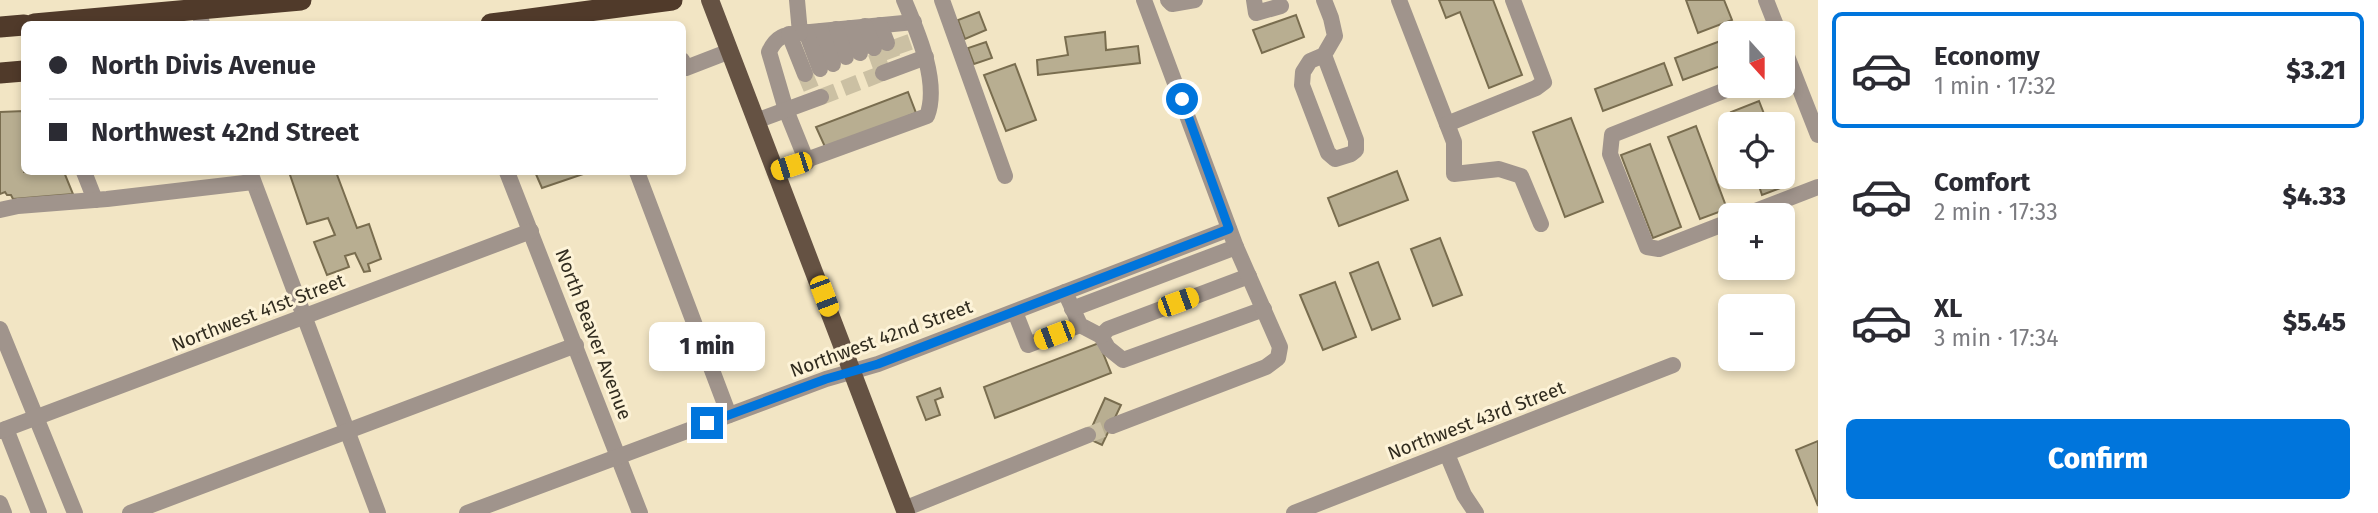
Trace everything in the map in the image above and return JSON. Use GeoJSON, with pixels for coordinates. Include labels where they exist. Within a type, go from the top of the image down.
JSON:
{"type":"FeatureCollection","features":[{"type":"Feature","properties":{"kind":"highway"},"geometry":{"type":"LineString","coordinates":[[67,21],[301,0]]}},
{"type":"Feature","properties":{"kind":"highway"},"geometry":{"type":"LineString","coordinates":[[538,21],[586,18],[672,0]]}},
{"type":"Feature","properties":{"kind":"highway"},"geometry":{"type":"LineString","coordinates":[[0,27],[21,25]]}},
{"type":"Feature","properties":{"kind":"highway"},"geometry":{"type":"LineString","coordinates":[[0,72],[21,71]]}},
{"type":"Feature","properties":{"kind":"main road"},"geometry":{"type":"LineString","coordinates":[[710,0],[905,511]]}},
{"type":"Feature","properties":{"kind":"street"},"geometry":{"type":"LineString","coordinates":[[797,0],[845,41]]}},
{"type":"Feature","properties":{"kind":"street"},"geometry":{"type":"LineString","coordinates":[[776,172],[927,116],[930,107],[926,57],[904,0]]}},
{"type":"Feature","properties":{"kind":"street"},"geometry":{"type":"LineString","coordinates":[[942,0],[1005,176]]}},
{"type":"Feature","properties":{"kind":"street"},"geometry":{"type":"LineString","coordinates":[[1112,426],[1266,367],[1278,358],[1280,347],[1236,247],[1144,0]]}},
{"type":"Feature","properties":{"kind":"street"},"geometry":{"type":"LineString","coordinates":[[1168,0],[1172,4],[1195,0]]}},
{"type":"Feature","properties":{"kind":"street"},"geometry":{"type":"LineString","coordinates":[[1254,0],[1256,13],[1281,6]]}},
{"type":"Feature","properties":{"kind":"street"},"geometry":{"type":"LineString","coordinates":[[1324,0],[1335,36],[1324,55],[1310,61],[1303,72],[1302,85],[1328,153],[1335,159],[1351,155],[1356,150],[1356,141],[1324,55]]}},
{"type":"Feature","properties":{"kind":"street"},"geometry":{"type":"LineString","coordinates":[[1399,0],[1454,142],[1454,174],[1499,169],[1521,176],[1541,224]]}},
{"type":"Feature","properties":{"kind":"street"},"geometry":{"type":"LineString","coordinates":[[1447,124],[1536,88],[1544,82],[1513,0]]}},
{"type":"Feature","properties":{"kind":"street"},"geometry":{"type":"LineString","coordinates":[[1766,0],[1774,21]]}},
{"type":"Feature","properties":{"kind":"street"},"geometry":{"type":"LineString","coordinates":[[807,162],[786,110],[769,51],[774,40],[845,41],[914,22]]}},
{"type":"Feature","properties":{"kind":"street"},"geometry":{"type":"LineString","coordinates":[[686,68],[730,51]]}},
{"type":"Feature","properties":{"kind":"street"},"geometry":{"type":"LineString","coordinates":[[898,63],[926,57]]}},
{"type":"Feature","properties":{"kind":"street"},"geometry":{"type":"LineString","coordinates":[[1796,86],[1818,135]]}},
{"type":"Feature","properties":{"kind":"street"},"geometry":{"type":"LineString","coordinates":[[1718,93],[1612,135],[1609,154],[1647,247],[1659,249],[1718,226]]}},
{"type":"Feature","properties":{"kind":"street"},"geometry":{"type":"LineString","coordinates":[[757,121],[816,96]]}},
{"type":"Feature","properties":{"kind":"street"},"geometry":{"type":"LineString","coordinates":[[85,175],[95,200]]}},
{"type":"Feature","properties":{"kind":"street","name":"North Beaver Avenue"},"geometry":{"type":"LineString","coordinates":[[513,175],[531,231],[640,513]]}},
{"type":"Feature","properties":{"kind":"street"},"geometry":{"type":"LineString","coordinates":[[638,175],[729,415]]}},
{"type":"Feature","properties":{"kind":"street"},"geometry":{"type":"LineString","coordinates":[[0,210],[95,200],[252,177],[378,513]]}},
{"type":"Feature","properties":{"kind":"street"},"geometry":{"type":"LineString","coordinates":[[1776,203],[1818,187]]}},
{"type":"Feature","properties":{"kind":"street","name":"Northwest 42nd Street"},"geometry":{"type":"LineString","coordinates":[[467,513],[729,415],[878,364],[1229,229]]}},
{"type":"Feature","properties":{"kind":"street","name":"Northwest 41st Street"},"geometry":{"type":"LineString","coordinates":[[3,430],[531,231]]}},
{"type":"Feature","properties":{"kind":"street"},"geometry":{"type":"LineString","coordinates":[[1072,309],[1236,247]]}},
{"type":"Feature","properties":{"kind":"street"},"geometry":{"type":"LineString","coordinates":[[1140,263],[1147,281]]}},
{"type":"Feature","properties":{"kind":"street"},"geometry":{"type":"LineString","coordinates":[[1015,312],[1028,345],[1108,329],[1249,276]]}},
{"type":"Feature","properties":{"kind":"street"},"geometry":{"type":"LineString","coordinates":[[1065,292],[1072,309],[1108,348],[1123,360],[1264,309]]}},
{"type":"Feature","properties":{"kind":"street"},"geometry":{"type":"LineString","coordinates":[[0,329],[75,513]]}},
{"type":"Feature","properties":{"kind":"street"},"geometry":{"type":"LineString","coordinates":[[130,513],[576,345]]}},
{"type":"Feature","properties":{"kind":"street","name":"Northwest 43rd Street"},"geometry":{"type":"LineString","coordinates":[[1294,513],[1673,365]]}},
{"type":"Feature","properties":{"kind":"street"},"geometry":{"type":"LineString","coordinates":[[3,430],[39,513]]}},
{"type":"Feature","properties":{"kind":"street"},"geometry":{"type":"LineString","coordinates":[[905,511],[1088,435]]}},
{"type":"Feature","properties":{"kind":"street"},"geometry":{"type":"LineString","coordinates":[[1447,454],[1464,495],[1476,513]]}},
{"type":"Feature","properties":{"kind":"street"},"geometry":{"type":"LineString","coordinates":[[0,503],[4,513]]}},
{"type":"Feature","properties":{"kind":"building"},"geometry":{"type":"Polygon","coordinates":[[[1439,0],[1493,0],[1522,75],[1489,88],[1460,12],[1446,18],[1439,0]]]}},
{"type":"Feature","properties":{"kind":"building"},"geometry":{"type":"Polygon","coordinates":[[[1686,0],[1724,0],[1732,20],[1718,21],[1718,25],[1698,33],[1686,0]]]}},
{"type":"Feature","properties":{"kind":"building"},"geometry":{"type":"Polygon","coordinates":[[[979,12],[986,30],[965,39],[958,20],[979,12]]]}},
{"type":"Feature","properties":{"kind":"building"},"geometry":{"type":"Polygon","coordinates":[[[1296,15],[1304,37],[1262,53],[1253,30],[1296,15]]]}},
{"type":"Feature","properties":{"kind":"building"},"geometry":{"type":"Polygon","coordinates":[[[1105,32],[1106,50],[1138,46],[1140,63],[1038,75],[1037,60],[1068,55],[1065,37],[1105,32]]]}},
{"type":"Feature","properties":{"kind":"building"},"geometry":{"type":"Polygon","coordinates":[[[986,42],[992,58],[974,64],[968,48],[986,42]]]}},
{"type":"Feature","properties":{"kind":"building"},"geometry":{"type":"Polygon","coordinates":[[[1718,42],[1718,67],[1683,80],[1675,58],[1718,42]]]}},
{"type":"Feature","properties":{"kind":"building"},"geometry":{"type":"Polygon","coordinates":[[[1664,63],[1672,85],[1603,111],[1595,89],[1664,63]]]}},
{"type":"Feature","properties":{"kind":"building"},"geometry":{"type":"Polygon","coordinates":[[[1015,64],[1036,120],[1006,131],[984,75],[1015,64]]]}},
{"type":"Feature","properties":{"kind":"building"},"geometry":{"type":"Polygon","coordinates":[[[908,92],[916,113],[826,149],[816,127],[908,92]]]}},
{"type":"Feature","properties":{"kind":"building"},"geometry":{"type":"Polygon","coordinates":[[[1759,101],[1763,112],[1731,112],[1759,101]]]}},
{"type":"Feature","properties":{"kind":"building"},"geometry":{"type":"Polygon","coordinates":[[[21,111],[21,175],[65,175],[73,194],[13,199],[5,192],[0,194],[0,112],[21,111]]]}},
{"type":"Feature","properties":{"kind":"building"},"geometry":{"type":"Polygon","coordinates":[[[1571,118],[1603,202],[1565,217],[1533,132],[1571,118]]]}},
{"type":"Feature","properties":{"kind":"building"},"geometry":{"type":"Polygon","coordinates":[[[1696,126],[1725,203],[1718,203],[1718,212],[1700,219],[1668,137],[1696,126]]]}},
{"type":"Feature","properties":{"kind":"building"},"geometry":{"type":"Polygon","coordinates":[[[1650,144],[1681,227],[1653,238],[1621,155],[1650,144]]]}},
{"type":"Feature","properties":{"kind":"building"},"geometry":{"type":"Polygon","coordinates":[[[1397,171],[1408,200],[1339,226],[1328,198],[1397,171]]]}},
{"type":"Feature","properties":{"kind":"building"},"geometry":{"type":"Polygon","coordinates":[[[290,175],[337,175],[357,228],[369,224],[381,259],[368,264],[370,271],[364,272],[355,253],[345,256],[349,267],[327,275],[314,242],[335,235],[328,218],[307,224],[290,175]]]}},
{"type":"Feature","properties":{"kind":"building"},"geometry":{"type":"Polygon","coordinates":[[[536,175],[580,175],[542,188],[536,175]]]}},
{"type":"Feature","properties":{"kind":"building"},"geometry":{"type":"Polygon","coordinates":[[[1760,189],[1778,189],[1762,195],[1760,189]]]}},
{"type":"Feature","properties":{"kind":"building"},"geometry":{"type":"Polygon","coordinates":[[[1440,238],[1462,295],[1433,306],[1411,249],[1440,238]]]}},
{"type":"Feature","properties":{"kind":"building"},"geometry":{"type":"Polygon","coordinates":[[[1378,262],[1400,319],[1372,330],[1350,273],[1378,262]]]}},
{"type":"Feature","properties":{"kind":"building"},"geometry":{"type":"Polygon","coordinates":[[[1335,282],[1356,337],[1323,350],[1300,295],[1335,282]]]}},
{"type":"Feature","properties":{"kind":"building"},"geometry":{"type":"Polygon","coordinates":[[[1099,343],[1111,373],[995,418],[984,387],[1099,343]]]}},
{"type":"Feature","properties":{"kind":"building"},"geometry":{"type":"Polygon","coordinates":[[[940,388],[943,397],[935,400],[940,415],[926,420],[917,397],[940,388]]]}},
{"type":"Feature","properties":{"kind":"building"},"geometry":{"type":"Polygon","coordinates":[[[1105,398],[1121,405],[1102,445],[1087,438],[1105,398]]]}},
{"type":"Feature","properties":{"kind":"building"},"geometry":{"type":"Polygon","coordinates":[[[1818,441],[1818,506],[1796,450],[1818,441]]]}},
{"type":"Feature","properties":{"kind":"tunnel"},"geometry":{"type":"LineString","coordinates":[[900,37],[906,54]]}},
{"type":"Feature","properties":{"kind":"tunnel"},"geometry":{"type":"LineString","coordinates":[[887,43],[893,59]]}},
{"type":"Feature","properties":{"kind":"tunnel"},"geometry":{"type":"LineString","coordinates":[[821,97],[883,73],[874,48]]}},
{"type":"Feature","properties":{"kind":"tunnel"},"geometry":{"type":"LineString","coordinates":[[805,74],[813,93]]}},
{"type":"Feature","properties":{"kind":"tunnel"},"geometry":{"type":"LineString","coordinates":[[1088,435],[1112,426]]}},
{"type":"Feature","properties":{"kind":"route"},"geometry":{"type":"LineString","coordinates":[[707,423],[826,379],[878,364],[1229,229],[1182,99]]}}]}
